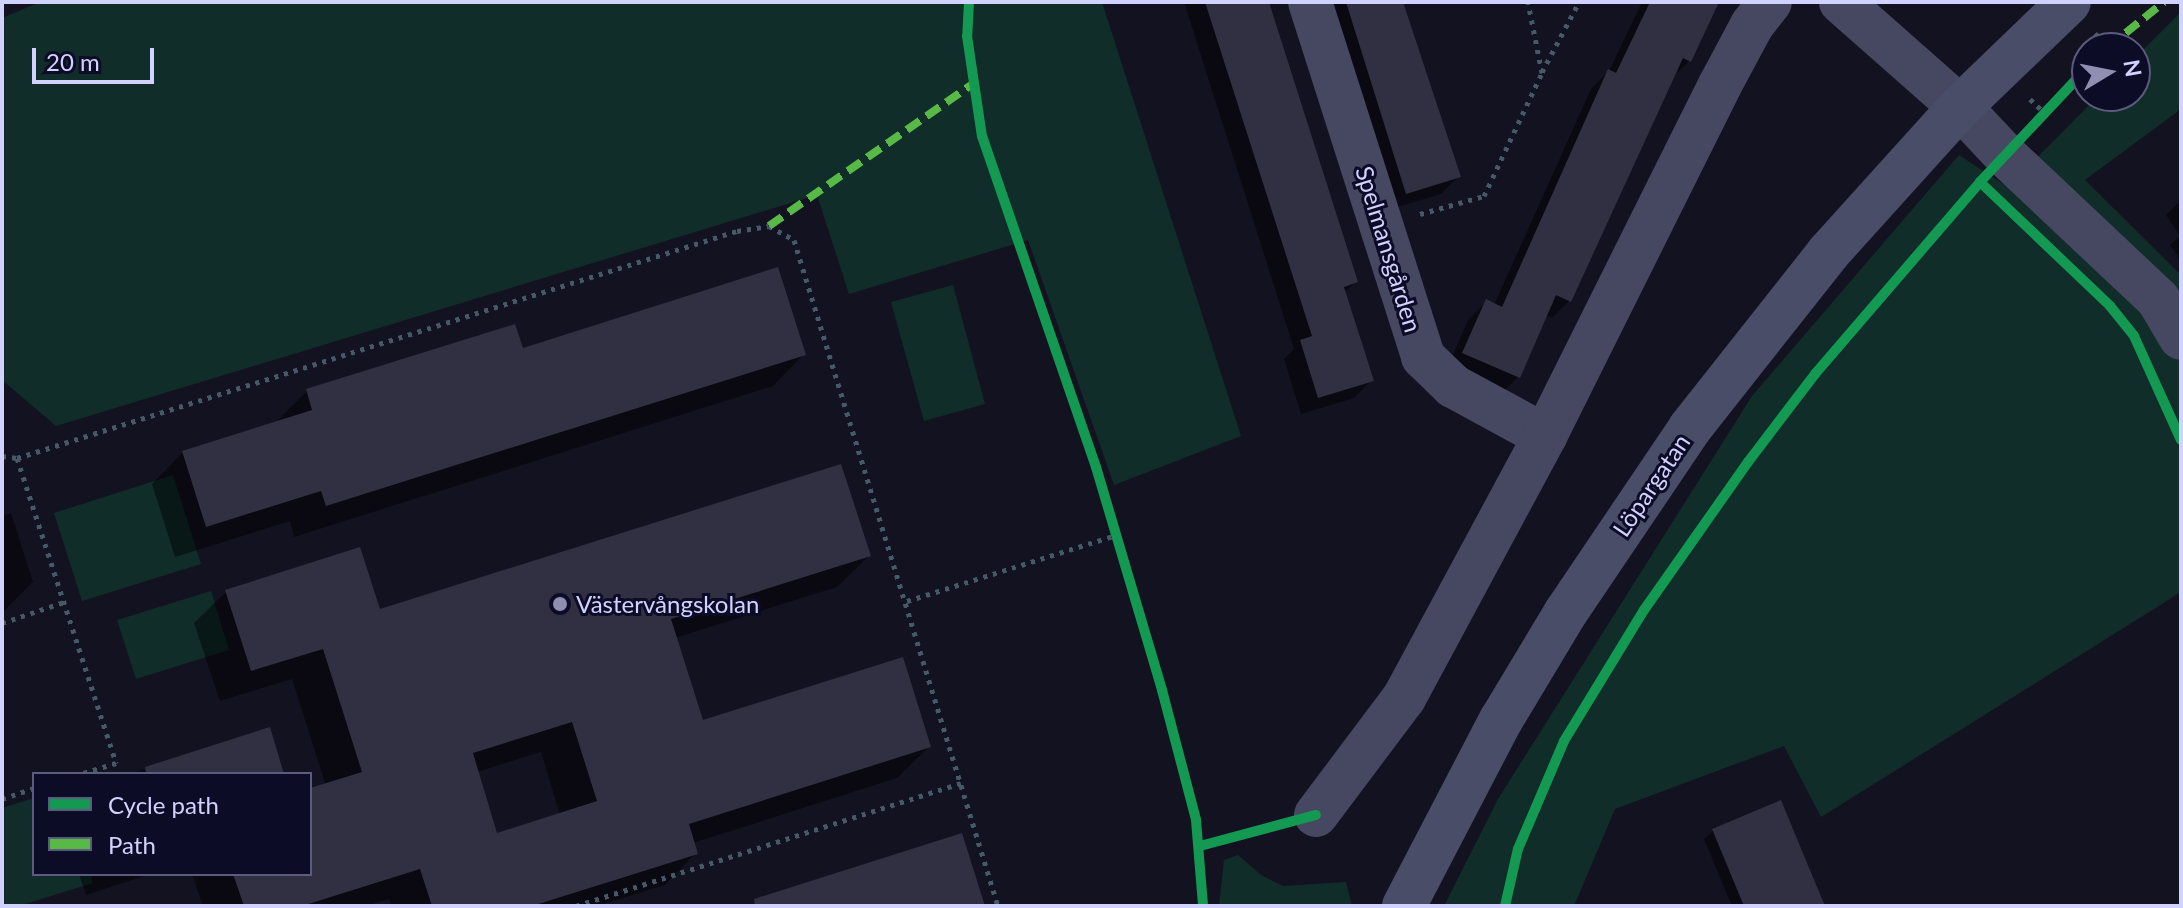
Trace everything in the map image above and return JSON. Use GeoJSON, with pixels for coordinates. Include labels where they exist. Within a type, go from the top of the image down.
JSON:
{"type":"FeatureCollection","features":[{"type":"Feature","properties":{"kind":"street","name":"Spelmansgården"},"geometry":{"type":"LineString","coordinates":[[1310,2],[1423,357],[1453,386],[1545,436]]}},
{"type":"Feature","properties":{"kind":"street"},"geometry":{"type":"LineString","coordinates":[[1316,815],[1404,698],[1545,436],[1720,85],[1752,25],[1770,2]]}},
{"type":"Feature","properties":{"kind":"street"},"geometry":{"type":"LineString","coordinates":[[1841,2],[1960,107],[2158,299],[2181,338]]}},
{"type":"Feature","properties":{"kind":"street","name":"Löpargatan"},"geometry":{"type":"LineString","coordinates":[[1404,906],[1501,720],[1566,612],[1690,428],[1828,253],[1960,107],[2069,2]]}},
{"type":"Feature","properties":{"kind":"path"},"geometry":{"type":"LineString","coordinates":[[1528,2],[1542,73]]}},
{"type":"Feature","properties":{"kind":"path"},"geometry":{"type":"LineString","coordinates":[[1383,225],[1484,196],[1579,2]]}},
{"type":"Feature","properties":{"kind":"path"},"geometry":{"type":"LineString","coordinates":[[2,456],[17,458],[737,231],[769,226],[794,240],[998,906]]}},
{"type":"Feature","properties":{"kind":"path"},"geometry":{"type":"LineString","coordinates":[[17,458],[116,763],[87,772]]}},
{"type":"Feature","properties":{"kind":"path"},"geometry":{"type":"LineString","coordinates":[[907,601],[1116,535]]}},
{"type":"Feature","properties":{"kind":"path"},"geometry":{"type":"LineString","coordinates":[[2,623],[64,602]]}},
{"type":"Feature","properties":{"kind":"path"},"geometry":{"type":"LineString","coordinates":[[576,906],[961,783]]}},
{"type":"Feature","properties":{"kind":"path"},"geometry":{"type":"LineString","coordinates":[[2,799],[32,789]]}},
{"type":"Feature","properties":{"kind":"green space"},"geometry":{"type":"Polygon","coordinates":[[[40,2],[1102,2],[1241,436],[1114,485],[1028,240],[849,294],[817,195],[56,426],[2,380],[2,18],[40,2]]]}},
{"type":"Feature","properties":{"kind":"green space"},"geometry":{"type":"Polygon","coordinates":[[[2181,12],[2181,109],[2085,180],[2181,275],[2181,592],[1821,817],[1784,746],[1615,809],[1574,906],[1444,906],[1498,799],[1752,396],[1959,155],[2008,187],[2082,112],[2151,112],[2151,42],[2181,12]]]}},
{"type":"Feature","properties":{"kind":"green space"},"geometry":{"type":"Polygon","coordinates":[[[953,285],[985,404],[924,421],[891,302],[953,285]]]}},
{"type":"Feature","properties":{"kind":"green space"},"geometry":{"type":"Polygon","coordinates":[[[173,475],[201,564],[82,601],[54,513],[173,475]]]}},
{"type":"Feature","properties":{"kind":"green space"},"geometry":{"type":"Polygon","coordinates":[[[211,591],[229,650],[136,679],[117,620],[211,591]]]}},
{"type":"Feature","properties":{"kind":"green space"},"geometry":{"type":"Polygon","coordinates":[[[32,799],[32,876],[91,876],[93,883],[19,906],[2,906],[2,808],[32,799]]]}},
{"type":"Feature","properties":{"kind":"green space"},"geometry":{"type":"Polygon","coordinates":[[[1238,855],[1261,875],[1283,886],[1346,882],[1352,906],[1219,906],[1224,860],[1238,855]]]}},
{"type":"Feature","properties":{"kind":"building"},"geometry":{"type":"Polygon","coordinates":[[[1205,2],[1269,2],[1358,282],[1344,287],[1374,381],[1318,398],[1300,340],[1312,336],[1205,2]]]}},
{"type":"Feature","properties":{"kind":"building"},"geometry":{"type":"Polygon","coordinates":[[[1346,2],[1403,2],[1461,177],[1406,194],[1346,2]]]}},
{"type":"Feature","properties":{"kind":"building"},"geometry":{"type":"Polygon","coordinates":[[[1650,2],[1719,2],[1691,62],[1683,58],[1571,302],[1556,295],[1520,378],[1462,353],[1486,299],[1502,307],[1608,69],[1616,73],[1650,2]]]}},
{"type":"Feature","properties":{"kind":"building"},"geometry":{"type":"Polygon","coordinates":[[[778,267],[806,355],[326,506],[321,491],[206,527],[182,451],[312,410],[306,389],[515,324],[523,348],[778,267]]]}},
{"type":"Feature","properties":{"kind":"building"},"geometry":{"type":"Polygon","coordinates":[[[841,464],[871,556],[671,619],[703,720],[903,657],[931,747],[689,824],[698,854],[532,906],[432,906],[420,869],[302,906],[244,906],[234,876],[312,876],[312,787],[362,772],[323,649],[251,671],[225,590],[360,547],[380,609],[841,464]],[[572,722],[473,753],[497,833],[597,801],[572,722]]]}},
{"type":"Feature","properties":{"kind":"building"},"geometry":{"type":"Polygon","coordinates":[[[270,727],[283,772],[146,772],[145,767],[270,727]]]}},
{"type":"Feature","properties":{"kind":"building"},"geometry":{"type":"Polygon","coordinates":[[[1781,800],[1825,906],[1744,906],[1712,829],[1781,800]]]}},
{"type":"Feature","properties":{"kind":"building"},"geometry":{"type":"Polygon","coordinates":[[[962,833],[985,906],[755,906],[754,899],[962,833]]]}},
{"type":"Feature","properties":{"kind":"marked path"},"geometry":{"type":"LineString","coordinates":[[2127,32],[2164,2]]}},
{"type":"Feature","properties":{"kind":"marked path"},"geometry":{"type":"LineString","coordinates":[[769,226],[974,83]]}},
{"type":"Feature","properties":{"kind":"cycle path"},"geometry":{"type":"LineString","coordinates":[[969,2],[967,36],[982,136],[1096,467],[1162,690],[1196,820],[1203,906]]}},
{"type":"Feature","properties":{"kind":"cycle path"},"geometry":{"type":"LineString","coordinates":[[1505,906],[1518,849],[1564,741],[1644,610],[1748,462],[1815,374],[1980,182],[2071,85]]}},
{"type":"Feature","properties":{"kind":"cycle path"},"geometry":{"type":"LineString","coordinates":[[1980,182],[2110,306],[2134,336],[2181,440]]}},
{"type":"Feature","properties":{"kind":"cycle path"},"geometry":{"type":"LineString","coordinates":[[1200,846],[1316,815]]}},
{"type":"Feature","properties":{"kind":"place","name":"Västervångskolan"},"geometry":{"type":"Point","coordinates":[560,604]}}]}
